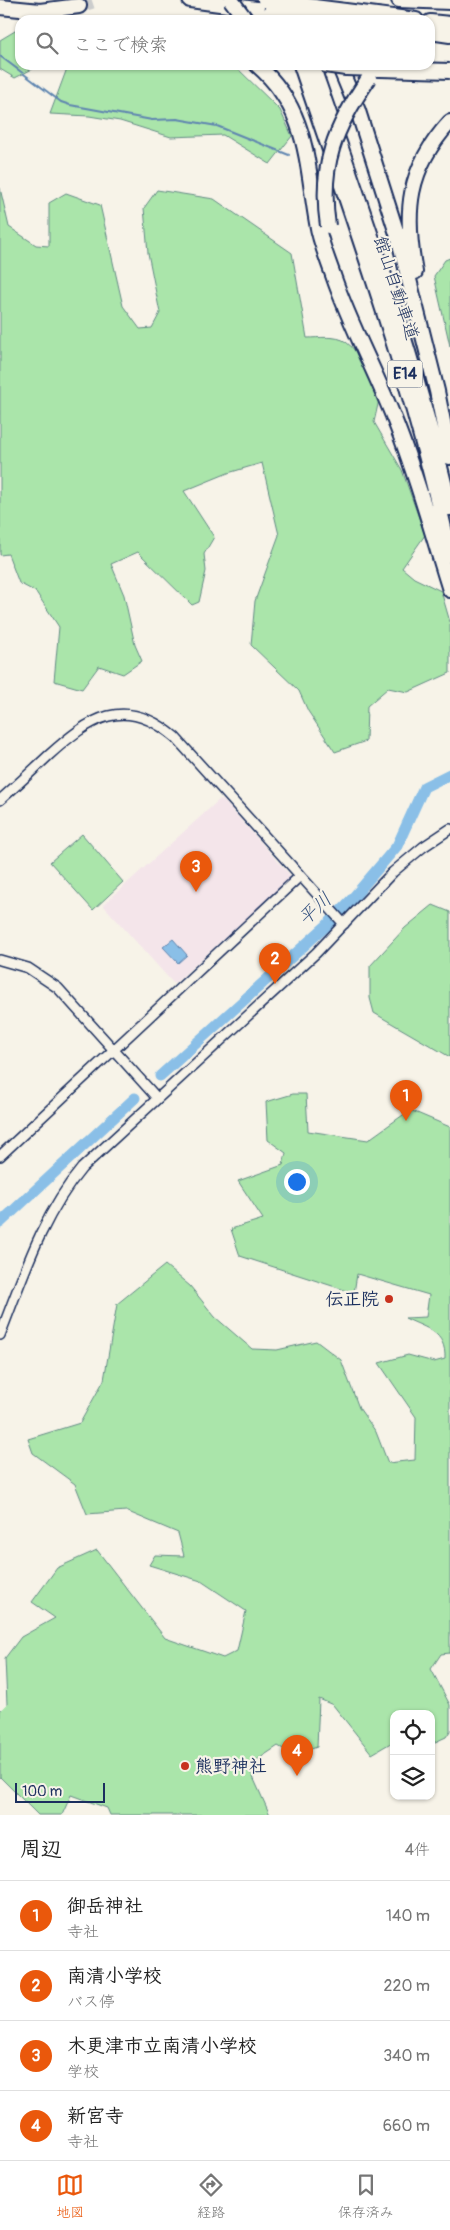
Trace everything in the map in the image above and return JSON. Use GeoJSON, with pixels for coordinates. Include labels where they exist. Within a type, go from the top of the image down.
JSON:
{"type":"FeatureCollection","features":[{"type":"Feature","properties":{"kind":"highway"},"geometry":{"type":"LineString","coordinates":[[190,0],[354,15]]}},
{"type":"Feature","properties":{"kind":"highway"},"geometry":{"type":"LineString","coordinates":[[231,0],[242,15]]}},
{"type":"Feature","properties":{"kind":"highway"},"geometry":{"type":"LineString","coordinates":[[399,0],[450,2]]}},
{"type":"Feature","properties":{"kind":"highway"},"geometry":{"type":"LineString","coordinates":[[0,9],[40,11],[79,6]]}},
{"type":"Feature","properties":{"kind":"highway"},"geometry":{"type":"LineString","coordinates":[[0,9],[24,15]]}},
{"type":"Feature","properties":{"kind":"highway"},"geometry":{"type":"LineString","coordinates":[[316,12],[324,15]]}},
{"type":"Feature","properties":{"kind":"highway"},"geometry":{"type":"LineString","coordinates":[[435,22],[450,24]]}},
{"type":"Feature","properties":{"kind":"highway"},"geometry":{"type":"LineString","coordinates":[[435,33],[450,35]]}},
{"type":"Feature","properties":{"kind":"highway"},"geometry":{"type":"LineString","coordinates":[[262,70],[274,81],[293,109],[302,133],[317,226],[328,262],[343,305],[384,394],[414,471]]}},
{"type":"Feature","properties":{"kind":"highway","name":"館山自動車道"},"geometry":{"type":"LineString","coordinates":[[303,70],[403,366],[426,452],[450,555]]}},
{"type":"Feature","properties":{"kind":"highway","name":"館山自動車道"},"geometry":{"type":"LineString","coordinates":[[314,70],[407,345],[450,508]]}},
{"type":"Feature","properties":{"kind":"highway"},"geometry":{"type":"LineString","coordinates":[[341,70],[358,111],[399,240],[437,391],[450,457]]}},
{"type":"Feature","properties":{"kind":"highway"},"geometry":{"type":"LineString","coordinates":[[376,70],[345,115],[334,139],[327,163],[324,202],[328,226],[348,291],[399,417],[450,590]]}},
{"type":"Feature","properties":{"kind":"highway"},"geometry":{"type":"LineString","coordinates":[[415,70],[450,71]]}},
{"type":"Feature","properties":{"kind":"highway"},"geometry":{"type":"LineString","coordinates":[[427,355],[430,346],[409,233],[409,202],[419,167],[436,138],[450,122]]}},
{"type":"Feature","properties":{"kind":"street"},"geometry":{"type":"LineString","coordinates":[[0,800],[82,727],[100,719],[120,714],[141,718],[165,729],[175,737],[341,921]]}},
{"type":"Feature","properties":{"kind":"street"},"geometry":{"type":"LineString","coordinates":[[0,1335],[36,1243],[63,1192],[88,1162],[154,1094],[276,991],[341,921],[400,865],[432,840],[450,829]]}},
{"type":"Feature","properties":{"kind":"street"},"geometry":{"type":"LineString","coordinates":[[0,1156],[300,876]]}},
{"type":"Feature","properties":{"kind":"street"},"geometry":{"type":"LineString","coordinates":[[0,960],[28,968],[50,981],[154,1094]]}},
{"type":"Feature","properties":{"kind":"shaded area"},"geometry":{"type":"Polygon","coordinates":[[[220,799],[223,800],[290,875],[289,879],[174,984],[103,905],[220,799]]]}},
{"type":"Feature","properties":{"kind":"green space"},"geometry":{"type":"Polygon","coordinates":[[[15,31],[15,70],[30,70],[15,78],[0,69],[0,40],[15,31]]]}},
{"type":"Feature","properties":{"kind":"green space"},"geometry":{"type":"Polygon","coordinates":[[[239,70],[280,110],[292,136],[270,164],[223,135],[171,137],[120,121],[89,116],[50,114],[66,71],[239,70]]]}},
{"type":"Feature","properties":{"kind":"green space"},"geometry":{"type":"Polygon","coordinates":[[[0,188],[9,227],[36,245],[49,246],[49,203],[66,193],[100,205],[123,306],[140,329],[152,328],[160,313],[148,253],[144,208],[157,190],[214,199],[292,253],[307,338],[333,338],[346,342],[362,361],[370,377],[379,400],[374,422],[402,470],[425,535],[402,568],[414,578],[441,591],[450,622],[450,673],[408,692],[388,688],[367,706],[366,741],[335,752],[308,711],[299,691],[251,645],[255,601],[279,535],[262,463],[228,473],[184,491],[214,537],[204,554],[206,571],[199,602],[192,605],[138,552],[111,564],[124,595],[135,645],[142,661],[123,674],[99,666],[82,689],[54,681],[59,627],[36,592],[19,583],[8,554],[0,555],[0,188]]]}},
{"type":"Feature","properties":{"kind":"green space"},"geometry":{"type":"Polygon","coordinates":[[[450,258],[450,346],[434,276],[445,260],[450,258]]]}},
{"type":"Feature","properties":{"kind":"green space"},"geometry":{"type":"Polygon","coordinates":[[[82,834],[123,882],[93,910],[50,862],[82,834]]]}},
{"type":"Feature","properties":{"kind":"green space"},"geometry":{"type":"Polygon","coordinates":[[[433,905],[450,912],[450,1057],[374,1013],[370,998],[370,966],[405,928],[433,905]]]}},
{"type":"Feature","properties":{"kind":"green space"},"geometry":{"type":"Polygon","coordinates":[[[293,1094],[306,1094],[308,1131],[368,1140],[410,1110],[450,1127],[450,1653],[441,1654],[431,1669],[450,1705],[450,1731],[446,1737],[435,1742],[435,1710],[390,1710],[390,1743],[372,1754],[333,1705],[319,1699],[317,1747],[294,1755],[278,1746],[248,1766],[270,1815],[110,1815],[107,1808],[71,1795],[62,1815],[38,1815],[0,1777],[0,1711],[7,1704],[5,1658],[21,1637],[55,1618],[32,1602],[57,1568],[97,1550],[165,1638],[223,1658],[237,1651],[246,1611],[201,1581],[149,1565],[155,1555],[184,1556],[178,1533],[126,1511],[87,1514],[75,1484],[33,1453],[28,1439],[80,1423],[104,1380],[117,1304],[165,1265],[190,1286],[215,1317],[252,1349],[277,1350],[316,1341],[341,1360],[359,1408],[376,1432],[388,1463],[415,1460],[416,1417],[379,1363],[408,1355],[434,1362],[445,1359],[442,1342],[439,1337],[428,1328],[405,1318],[426,1317],[429,1295],[357,1274],[354,1293],[240,1256],[231,1229],[263,1219],[238,1181],[283,1165],[286,1153],[268,1140],[266,1102],[293,1094]]]}},
{"type":"Feature","properties":{"kind":"water"},"geometry":{"type":"Polygon","coordinates":[[[173,939],[187,955],[178,963],[163,947],[173,939]]]}},
{"type":"Feature","properties":{"kind":"waterway"},"geometry":{"type":"LineString","coordinates":[[0,56],[15,67]]}},
{"type":"Feature","properties":{"kind":"waterway"},"geometry":{"type":"LineString","coordinates":[[19,70],[61,102],[70,105],[152,120],[177,119],[217,126],[289,155]]}},
{"type":"Feature","properties":{"kind":"waterway","name":"平川"},"geometry":{"type":"LineString","coordinates":[[160,1076],[326,926],[352,899],[397,846],[424,787],[450,774]]}},
{"type":"Feature","properties":{"kind":"waterway","name":"平川"},"geometry":{"type":"LineString","coordinates":[[0,1223],[135,1098]]}},
{"type":"Feature","properties":{"kind":"tunnel"},"geometry":{"type":"LineString","coordinates":[[79,6],[97,0]]}},
{"type":"Feature","properties":{"kind":"place","name":"木更津市立南清小学校"},"geometry":{"type":"Point","coordinates":[196,892]}},
{"type":"Feature","properties":{"kind":"place","name":"南清小学校"},"geometry":{"type":"Point","coordinates":[275,984]}},
{"type":"Feature","properties":{"kind":"place","name":"御岳神社"},"geometry":{"type":"Point","coordinates":[406,1121]}},
{"type":"Feature","properties":{"kind":"place","name":"伝正院"},"geometry":{"type":"Point","coordinates":[389,1299]}},
{"type":"Feature","properties":{"kind":"place","name":"熊野神社"},"geometry":{"type":"Point","coordinates":[185,1766]}},
{"type":"Feature","properties":{"kind":"place","name":"新宮寺"},"geometry":{"type":"Point","coordinates":[297,1776]}}]}
